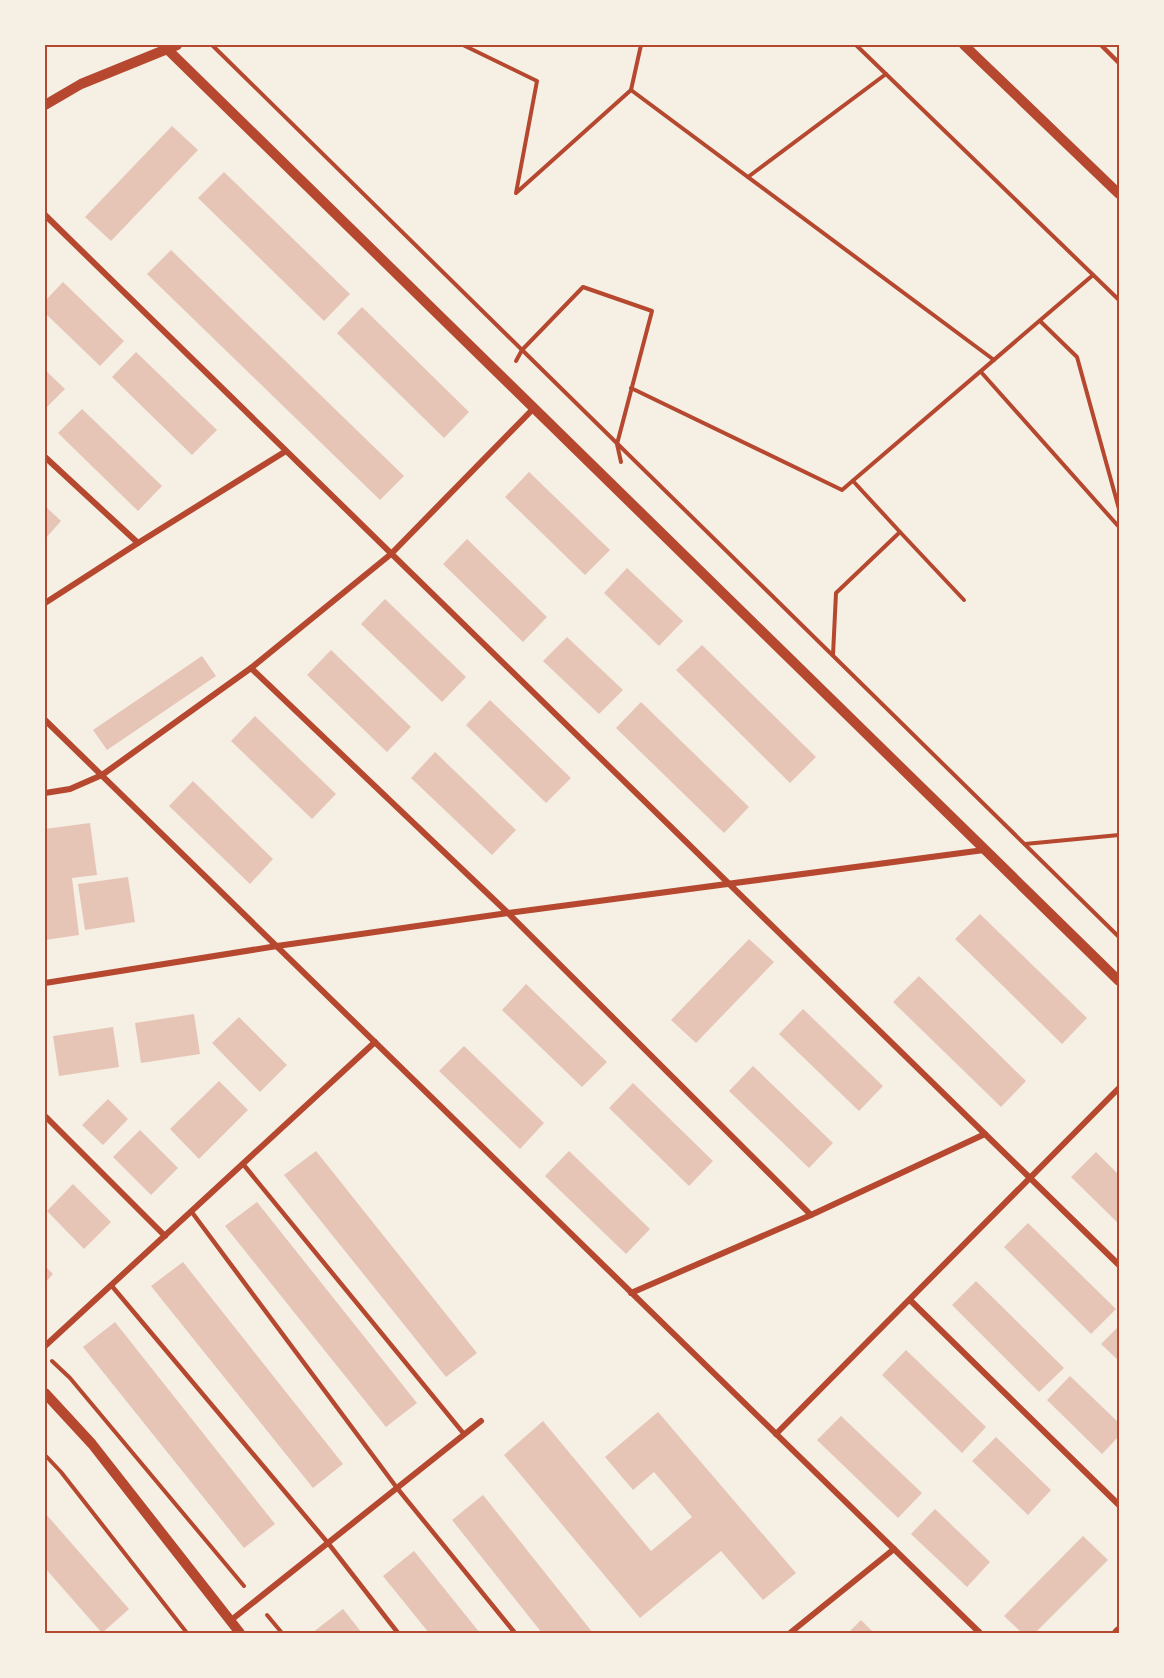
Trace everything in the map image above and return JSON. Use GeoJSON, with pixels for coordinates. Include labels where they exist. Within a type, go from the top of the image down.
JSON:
{"type":"FeatureCollection","features":[{"type":"Feature","properties":{"kind":"street"},"geometry":{"type":"LineString","coordinates":[[967,45],[1119,194]]}},
{"type":"Feature","properties":{"kind":"street"},"geometry":{"type":"LineString","coordinates":[[45,105],[81,84],[169,46],[502,378],[1119,981]]}},
{"type":"Feature","properties":{"kind":"street"},"geometry":{"type":"LineString","coordinates":[[45,215],[1119,1265]]}},
{"type":"Feature","properties":{"kind":"street"},"geometry":{"type":"LineString","coordinates":[[45,793],[70,789],[102,775],[251,668],[391,554],[534,408]]}},
{"type":"Feature","properties":{"kind":"street"},"geometry":{"type":"LineString","coordinates":[[45,603],[286,452]]}},
{"type":"Feature","properties":{"kind":"street"},"geometry":{"type":"LineString","coordinates":[[45,457],[138,543]]}},
{"type":"Feature","properties":{"kind":"street"},"geometry":{"type":"LineString","coordinates":[[251,668],[508,913],[811,1215]]}},
{"type":"Feature","properties":{"kind":"street"},"geometry":{"type":"LineString","coordinates":[[45,720],[980,1633]]}},
{"type":"Feature","properties":{"kind":"street"},"geometry":{"type":"LineString","coordinates":[[45,983],[277,946],[508,913],[985,849]]}},
{"type":"Feature","properties":{"kind":"street"},"geometry":{"type":"LineString","coordinates":[[45,1346],[375,1042]]}},
{"type":"Feature","properties":{"kind":"street"},"geometry":{"type":"LineString","coordinates":[[776,1434],[1119,1089]]}},
{"type":"Feature","properties":{"kind":"street"},"geometry":{"type":"LineString","coordinates":[[46,1118],[165,1236]]}},
{"type":"Feature","properties":{"kind":"street"},"geometry":{"type":"LineString","coordinates":[[631,1293],[811,1215],[985,1134]]}},
{"type":"Feature","properties":{"kind":"street"},"geometry":{"type":"LineString","coordinates":[[910,1300],[1119,1505]]}},
{"type":"Feature","properties":{"kind":"street"},"geometry":{"type":"LineString","coordinates":[[45,1393],[92,1444],[240,1633]]}},
{"type":"Feature","properties":{"kind":"street"},"geometry":{"type":"LineString","coordinates":[[230,1621],[481,1421]]}},
{"type":"Feature","properties":{"kind":"street"},"geometry":{"type":"LineString","coordinates":[[790,1633],[894,1549]]}},
{"type":"Feature","properties":{"kind":"lane"},"geometry":{"type":"LineString","coordinates":[[1101,45],[1119,63]]}},
{"type":"Feature","properties":{"kind":"lane"},"geometry":{"type":"LineString","coordinates":[[243,1164],[464,1434]]}},
{"type":"Feature","properties":{"kind":"lane"},"geometry":{"type":"LineString","coordinates":[[191,1211],[397,1488],[515,1633]]}},
{"type":"Feature","properties":{"kind":"lane"},"geometry":{"type":"LineString","coordinates":[[111,1285],[328,1543],[398,1633]]}},
{"type":"Feature","properties":{"kind":"path"},"geometry":{"type":"LineString","coordinates":[[212,45],[1119,937]]}},
{"type":"Feature","properties":{"kind":"path"},"geometry":{"type":"LineString","coordinates":[[463,45],[537,81],[516,193],[631,90],[641,45]]}},
{"type":"Feature","properties":{"kind":"path"},"geometry":{"type":"LineString","coordinates":[[856,45],[1119,300]]}},
{"type":"Feature","properties":{"kind":"path"},"geometry":{"type":"LineString","coordinates":[[748,177],[886,74]]}},
{"type":"Feature","properties":{"kind":"path"},"geometry":{"type":"LineString","coordinates":[[631,90],[994,360]]}},
{"type":"Feature","properties":{"kind":"path"},"geometry":{"type":"LineString","coordinates":[[631,388],[842,490],[1093,274]]}},
{"type":"Feature","properties":{"kind":"path"},"geometry":{"type":"LineString","coordinates":[[502,378],[522,350],[583,287],[652,311],[617,444],[620,464],[606,479]]}},
{"type":"Feature","properties":{"kind":"path"},"geometry":{"type":"LineString","coordinates":[[1040,321],[1077,357],[1119,509]]}},
{"type":"Feature","properties":{"kind":"path"},"geometry":{"type":"LineString","coordinates":[[981,372],[1119,527]]}},
{"type":"Feature","properties":{"kind":"path"},"geometry":{"type":"LineString","coordinates":[[854,481],[964,600]]}},
{"type":"Feature","properties":{"kind":"path"},"geometry":{"type":"LineString","coordinates":[[833,656],[836,593],[900,532]]}},
{"type":"Feature","properties":{"kind":"path"},"geometry":{"type":"LineString","coordinates":[[1024,844],[1119,835]]}},
{"type":"Feature","properties":{"kind":"path"},"geometry":{"type":"LineString","coordinates":[[45,1354],[70,1378],[256,1601]]}},
{"type":"Feature","properties":{"kind":"path"},"geometry":{"type":"LineString","coordinates":[[45,1455],[61,1472],[188,1633]]}},
{"type":"Feature","properties":{"kind":"building"},"geometry":{"type":"Polygon","coordinates":[[[172,126],[198,150],[111,241],[85,217],[172,126]]]}},
{"type":"Feature","properties":{"kind":"building"},"geometry":{"type":"Polygon","coordinates":[[[224,172],[350,294],[324,321],[198,198],[224,172]]]}},
{"type":"Feature","properties":{"kind":"building"},"geometry":{"type":"Polygon","coordinates":[[[171,250],[404,476],[380,500],[147,274],[171,250]]]}},
{"type":"Feature","properties":{"kind":"building"},"geometry":{"type":"Polygon","coordinates":[[[63,282],[124,341],[100,366],[45,313],[45,301],[63,282]]]}},
{"type":"Feature","properties":{"kind":"building"},"geometry":{"type":"Polygon","coordinates":[[[362,307],[469,412],[444,438],[337,333],[362,307]]]}},
{"type":"Feature","properties":{"kind":"building"},"geometry":{"type":"Polygon","coordinates":[[[136,352],[217,430],[192,455],[112,377],[136,352]]]}},
{"type":"Feature","properties":{"kind":"building"},"geometry":{"type":"Polygon","coordinates":[[[45,370],[65,389],[45,409],[45,370]]]}},
{"type":"Feature","properties":{"kind":"building"},"geometry":{"type":"Polygon","coordinates":[[[82,409],[162,486],[138,511],[58,433],[82,409]]]}},
{"type":"Feature","properties":{"kind":"building"},"geometry":{"type":"Polygon","coordinates":[[[529,472],[610,550],[585,575],[505,497],[529,472]]]}},
{"type":"Feature","properties":{"kind":"building"},"geometry":{"type":"Polygon","coordinates":[[[45,506],[61,521],[45,539],[45,506]]]}},
{"type":"Feature","properties":{"kind":"building"},"geometry":{"type":"Polygon","coordinates":[[[467,539],[547,617],[523,642],[443,564],[467,539]]]}},
{"type":"Feature","properties":{"kind":"building"},"geometry":{"type":"Polygon","coordinates":[[[627,568],[683,621],[659,646],[604,593],[627,568]]]}},
{"type":"Feature","properties":{"kind":"building"},"geometry":{"type":"Polygon","coordinates":[[[385,599],[466,677],[442,702],[361,624],[385,599]]]}},
{"type":"Feature","properties":{"kind":"building"},"geometry":{"type":"Polygon","coordinates":[[[567,637],[623,690],[599,714],[543,661],[567,637]]]}},
{"type":"Feature","properties":{"kind":"building"},"geometry":{"type":"Polygon","coordinates":[[[702,645],[816,757],[790,783],[676,670],[702,645]]]}},
{"type":"Feature","properties":{"kind":"building"},"geometry":{"type":"Polygon","coordinates":[[[331,650],[411,727],[387,752],[307,675],[331,650]]]}},
{"type":"Feature","properties":{"kind":"building"},"geometry":{"type":"Polygon","coordinates":[[[202,656],[216,676],[107,750],[93,730],[202,656]]]}},
{"type":"Feature","properties":{"kind":"building"},"geometry":{"type":"Polygon","coordinates":[[[490,700],[571,778],[546,803],[466,725],[490,700]]]}},
{"type":"Feature","properties":{"kind":"building"},"geometry":{"type":"Polygon","coordinates":[[[641,702],[749,807],[724,833],[616,728],[641,702]]]}},
{"type":"Feature","properties":{"kind":"building"},"geometry":{"type":"Polygon","coordinates":[[[255,716],[336,794],[312,819],[231,741],[255,716]]]}},
{"type":"Feature","properties":{"kind":"building"},"geometry":{"type":"Polygon","coordinates":[[[435,752],[516,830],[492,855],[411,778],[435,752]]]}},
{"type":"Feature","properties":{"kind":"building"},"geometry":{"type":"Polygon","coordinates":[[[193,781],[273,859],[250,884],[169,806],[193,781]]]}},
{"type":"Feature","properties":{"kind":"building"},"geometry":{"type":"Polygon","coordinates":[[[90,823],[97,875],[72,878],[79,935],[45,940],[45,829],[90,823]]]}},
{"type":"Feature","properties":{"kind":"building"},"geometry":{"type":"Polygon","coordinates":[[[128,877],[135,922],[85,930],[78,884],[128,877]]]}},
{"type":"Feature","properties":{"kind":"building"},"geometry":{"type":"Polygon","coordinates":[[[980,914],[1087,1018],[1062,1044],[955,939],[980,914]]]}},
{"type":"Feature","properties":{"kind":"building"},"geometry":{"type":"Polygon","coordinates":[[[749,939],[774,962],[696,1043],[671,1020],[749,939]]]}},
{"type":"Feature","properties":{"kind":"building"},"geometry":{"type":"Polygon","coordinates":[[[919,976],[1026,1081],[1001,1107],[893,1002],[919,976]]]}},
{"type":"Feature","properties":{"kind":"building"},"geometry":{"type":"Polygon","coordinates":[[[526,984],[607,1062],[582,1087],[502,1010],[526,984]]]}},
{"type":"Feature","properties":{"kind":"building"},"geometry":{"type":"Polygon","coordinates":[[[803,1009],[883,1086],[859,1111],[779,1034],[803,1009]]]}},
{"type":"Feature","properties":{"kind":"building"},"geometry":{"type":"Polygon","coordinates":[[[194,1014],[200,1054],[141,1063],[135,1023],[194,1014]]]}},
{"type":"Feature","properties":{"kind":"building"},"geometry":{"type":"Polygon","coordinates":[[[239,1017],[287,1065],[260,1092],[212,1043],[239,1017]]]}},
{"type":"Feature","properties":{"kind":"building"},"geometry":{"type":"Polygon","coordinates":[[[113,1027],[119,1067],[59,1076],[53,1036],[113,1027]]]}},
{"type":"Feature","properties":{"kind":"building"},"geometry":{"type":"Polygon","coordinates":[[[464,1046],[544,1123],[520,1149],[439,1071],[464,1046]]]}},
{"type":"Feature","properties":{"kind":"building"},"geometry":{"type":"Polygon","coordinates":[[[753,1066],[833,1143],[809,1168],[729,1091],[753,1066]]]}},
{"type":"Feature","properties":{"kind":"building"},"geometry":{"type":"Polygon","coordinates":[[[219,1081],[248,1110],[199,1159],[170,1129],[219,1081]]]}},
{"type":"Feature","properties":{"kind":"building"},"geometry":{"type":"Polygon","coordinates":[[[633,1083],[713,1161],[689,1186],[609,1108],[633,1083]]]}},
{"type":"Feature","properties":{"kind":"building"},"geometry":{"type":"Polygon","coordinates":[[[108,1099],[128,1119],[103,1145],[82,1125],[108,1099]]]}},
{"type":"Feature","properties":{"kind":"building"},"geometry":{"type":"Polygon","coordinates":[[[140,1130],[178,1168],[151,1195],[113,1157],[140,1130]]]}},
{"type":"Feature","properties":{"kind":"building"},"geometry":{"type":"Polygon","coordinates":[[[316,1151],[477,1353],[446,1377],[284,1175],[316,1151]]]}},
{"type":"Feature","properties":{"kind":"building"},"geometry":{"type":"Polygon","coordinates":[[[569,1151],[650,1229],[626,1254],[545,1176],[569,1151]]]}},
{"type":"Feature","properties":{"kind":"building"},"geometry":{"type":"Polygon","coordinates":[[[1096,1152],[1119,1175],[1119,1224],[1071,1177],[1096,1152]]]}},
{"type":"Feature","properties":{"kind":"building"},"geometry":{"type":"Polygon","coordinates":[[[73,1184],[111,1222],[84,1249],[47,1211],[73,1184]]]}},
{"type":"Feature","properties":{"kind":"building"},"geometry":{"type":"Polygon","coordinates":[[[257,1202],[417,1403],[386,1427],[225,1226],[257,1202]]]}},
{"type":"Feature","properties":{"kind":"building"},"geometry":{"type":"Polygon","coordinates":[[[1028,1223],[1116,1309],[1091,1334],[1004,1247],[1028,1223]]]}},
{"type":"Feature","properties":{"kind":"building"},"geometry":{"type":"Polygon","coordinates":[[[183,1262],[343,1464],[313,1488],[151,1286],[183,1262]]]}},
{"type":"Feature","properties":{"kind":"building"},"geometry":{"type":"Polygon","coordinates":[[[45,1266],[53,1274],[45,1283],[45,1266]]]}},
{"type":"Feature","properties":{"kind":"building"},"geometry":{"type":"Polygon","coordinates":[[[976,1281],[1064,1368],[1039,1392],[952,1305],[976,1281]]]}},
{"type":"Feature","properties":{"kind":"building"},"geometry":{"type":"Polygon","coordinates":[[[115,1322],[275,1524],[244,1548],[83,1347],[115,1322]]]}},
{"type":"Feature","properties":{"kind":"building"},"geometry":{"type":"Polygon","coordinates":[[[1119,1326],[1119,1361],[1101,1344],[1119,1326]]]}},
{"type":"Feature","properties":{"kind":"building"},"geometry":{"type":"Polygon","coordinates":[[[906,1350],[986,1427],[962,1453],[882,1375],[906,1350]]]}},
{"type":"Feature","properties":{"kind":"building"},"geometry":{"type":"Polygon","coordinates":[[[1070,1376],[1119,1423],[1119,1436],[1102,1454],[1047,1400],[1070,1376]]]}},
{"type":"Feature","properties":{"kind":"building"},"geometry":{"type":"Polygon","coordinates":[[[658,1412],[796,1573],[763,1600],[721,1551],[640,1618],[504,1455],[543,1421],[651,1551],[692,1517],[654,1472],[633,1490],[605,1457],[658,1412]]]}},
{"type":"Feature","properties":{"kind":"building"},"geometry":{"type":"Polygon","coordinates":[[[841,1416],[922,1493],[898,1518],[817,1440],[841,1416]]]}},
{"type":"Feature","properties":{"kind":"building"},"geometry":{"type":"Polygon","coordinates":[[[996,1437],[1051,1490],[1028,1515],[972,1461],[996,1437]]]}},
{"type":"Feature","properties":{"kind":"building"},"geometry":{"type":"Polygon","coordinates":[[[483,1495],[593,1633],[542,1633],[452,1520],[483,1495]]]}},
{"type":"Feature","properties":{"kind":"building"},"geometry":{"type":"Polygon","coordinates":[[[935,1509],[990,1562],[967,1587],[911,1534],[935,1509]]]}},
{"type":"Feature","properties":{"kind":"building"},"geometry":{"type":"Polygon","coordinates":[[[45,1513],[129,1609],[102,1633],[45,1568],[45,1513]]]}},
{"type":"Feature","properties":{"kind":"building"},"geometry":{"type":"Polygon","coordinates":[[[1083,1536],[1108,1560],[1035,1633],[1022,1633],[1004,1616],[1083,1536]]]}},
{"type":"Feature","properties":{"kind":"building"},"geometry":{"type":"Polygon","coordinates":[[[414,1551],[480,1633],[429,1633],[383,1576],[414,1551]]]}},
{"type":"Feature","properties":{"kind":"building"},"geometry":{"type":"Polygon","coordinates":[[[343,1609],[362,1633],[312,1633],[343,1609]]]}},
{"type":"Feature","properties":{"kind":"building"},"geometry":{"type":"Polygon","coordinates":[[[861,1620],[874,1633],[848,1633],[861,1620]]]}}]}
